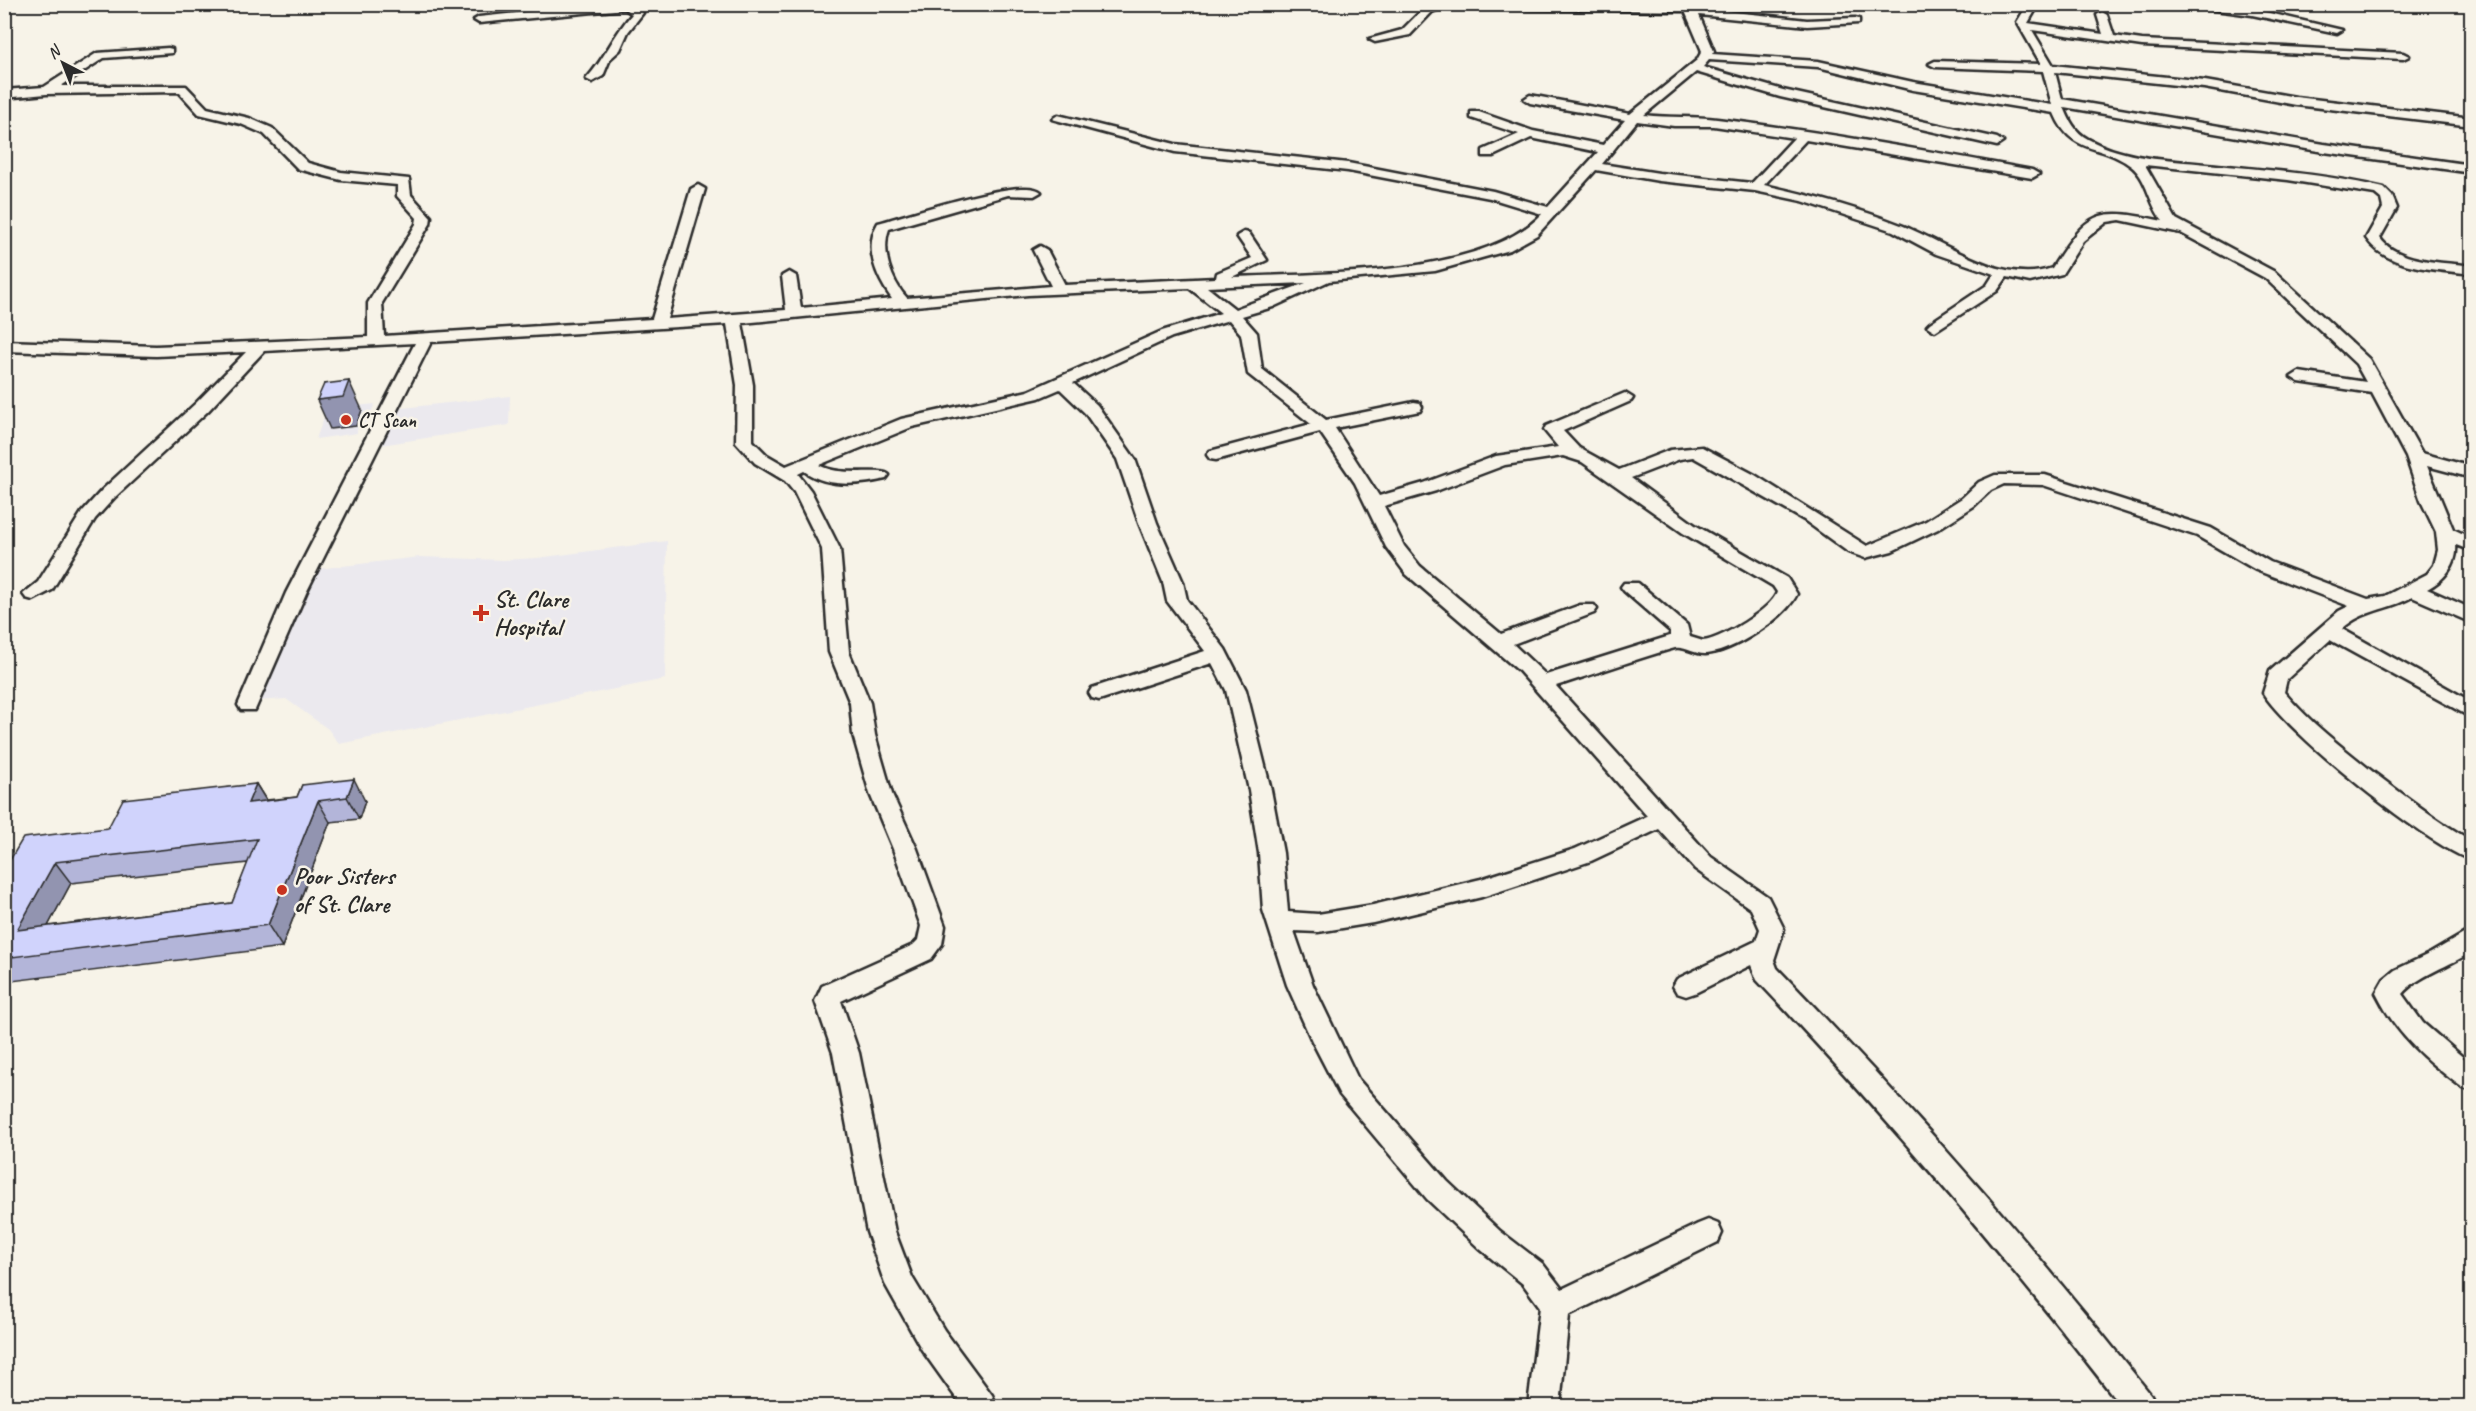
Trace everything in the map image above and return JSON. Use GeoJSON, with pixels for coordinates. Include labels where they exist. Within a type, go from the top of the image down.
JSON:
{"type":"FeatureCollection","features":[{"type":"Feature","properties":{"kind":"street"},"geometry":{"type":"LineString","coordinates":[[2176,4],[2252,12],[2337,30]]}},
{"type":"Feature","properties":{"kind":"street"},"geometry":{"type":"LineString","coordinates":[[479,20],[633,5],[638,13],[623,31],[616,48],[605,58],[599,74],[592,79]]}},
{"type":"Feature","properties":{"kind":"street"},"geometry":{"type":"LineString","coordinates":[[1375,39],[1406,33],[1432,8],[1463,5],[1689,8],[1807,23],[1855,21]]}},
{"type":"Feature","properties":{"kind":"street"},"geometry":{"type":"LineString","coordinates":[[2029,6],[2022,22],[2048,67],[2057,103],[2074,136],[2130,160],[2288,176],[2371,189],[2385,194],[2390,207],[2390,216],[2373,238],[2380,249],[2410,260],[2472,270]]}},
{"type":"Feature","properties":{"kind":"street"},"geometry":{"type":"LineString","coordinates":[[4,346],[156,351],[376,341],[427,336],[734,319],[1060,289],[1330,277],[1435,267],[1505,247],[1532,232],[1593,166],[1633,118],[1707,57],[1708,51],[1689,8]]}},
{"type":"Feature","properties":{"kind":"street"},"geometry":{"type":"LineString","coordinates":[[2102,15],[2110,39]]}},
{"type":"Feature","properties":{"kind":"street"},"geometry":{"type":"LineString","coordinates":[[2024,26],[2110,39],[2241,50],[2403,56]]}},
{"type":"Feature","properties":{"kind":"street"},"geometry":{"type":"LineString","coordinates":[[46,90],[101,55],[168,51]]}},
{"type":"Feature","properties":{"kind":"street"},"geometry":{"type":"LineString","coordinates":[[1707,57],[1818,64],[1913,86],[2087,107],[2324,148],[2472,169]]}},
{"type":"Feature","properties":{"kind":"street"},"geometry":{"type":"LineString","coordinates":[[1935,64],[2048,67],[2205,85],[2296,101],[2472,122]]}},
{"type":"Feature","properties":{"kind":"street"},"geometry":{"type":"LineString","coordinates":[[1694,68],[1780,93],[1997,142]]}},
{"type":"Feature","properties":{"kind":"street"},"geometry":{"type":"LineString","coordinates":[[4,94],[46,90],[182,88],[203,111],[245,121],[268,131],[303,166],[341,176],[404,182],[404,196],[424,217],[423,224],[375,303],[376,341]]}},
{"type":"Feature","properties":{"kind":"street"},"geometry":{"type":"LineString","coordinates":[[1530,99],[1633,118],[1674,122],[1714,122],[1931,155],[2032,174]]}},
{"type":"Feature","properties":{"kind":"street"},"geometry":{"type":"LineString","coordinates":[[1475,116],[1530,134],[1607,150]]}},
{"type":"Feature","properties":{"kind":"street"},"geometry":{"type":"LineString","coordinates":[[1058,119],[1122,137],[1175,148],[1348,167],[1431,182],[1493,195],[1551,212]]}},
{"type":"Feature","properties":{"kind":"street"},"geometry":{"type":"LineString","coordinates":[[1488,153],[1530,134]]}},
{"type":"Feature","properties":{"kind":"street"},"geometry":{"type":"LineString","coordinates":[[1755,187],[1803,136]]}},
{"type":"Feature","properties":{"kind":"street"},"geometry":{"type":"LineString","coordinates":[[2130,160],[2145,174],[2165,215],[2184,229],[2252,264],[2285,287],[2320,324],[2338,337],[2363,362],[2415,457],[2430,501],[2445,532],[2447,550],[2443,565],[2434,578],[2414,591],[2390,601],[2366,604],[2346,615],[2331,631],[2277,676],[2273,693],[2290,716],[2316,737],[2415,816],[2472,852]]}},
{"type":"Feature","properties":{"kind":"street"},"geometry":{"type":"LineString","coordinates":[[1593,166],[1659,177],[1755,187],[1805,198],[1883,222],[1954,257],[2002,273],[2030,278],[2057,271],[2078,238],[2103,218],[2112,216],[2184,229]]}},
{"type":"Feature","properties":{"kind":"street"},"geometry":{"type":"LineString","coordinates":[[658,324],[698,189]]}},
{"type":"Feature","properties":{"kind":"street"},"geometry":{"type":"LineString","coordinates":[[903,303],[890,290],[886,280],[881,248],[882,226],[1008,191],[1034,192]]}},
{"type":"Feature","properties":{"kind":"street"},"geometry":{"type":"LineString","coordinates":[[1224,280],[1221,277],[1227,272],[1260,260],[1259,255],[1244,236]]}},
{"type":"Feature","properties":{"kind":"street"},"geometry":{"type":"LineString","coordinates":[[1040,250],[1060,289]]}},
{"type":"Feature","properties":{"kind":"street"},"geometry":{"type":"LineString","coordinates":[[1935,326],[1992,288],[2002,273]]}},
{"type":"Feature","properties":{"kind":"street"},"geometry":{"type":"LineString","coordinates":[[789,276],[794,314]]}},
{"type":"Feature","properties":{"kind":"street"},"geometry":{"type":"LineString","coordinates":[[785,473],[907,423],[1033,395],[1167,334],[1268,304],[1330,277]]}},
{"type":"Feature","properties":{"kind":"street"},"geometry":{"type":"LineString","coordinates":[[1191,282],[1233,315],[1249,333],[1254,370],[1324,425],[1375,503],[1395,547],[1404,560],[1543,683],[1703,863],[1760,903],[1772,930],[1762,960],[1766,973],[1865,1076],[1925,1145],[2069,1315],[2140,1407]]}},
{"type":"Feature","properties":{"kind":"street"},"geometry":{"type":"LineString","coordinates":[[734,319],[745,385],[742,429],[745,442],[761,459],[785,473],[802,490],[831,549],[839,652],[860,704],[864,735],[881,794],[933,926],[930,944],[922,952],[831,993],[828,1001],[846,1053],[881,1232],[900,1284],[933,1340],[981,1407]]}},
{"type":"Feature","properties":{"kind":"street"},"geometry":{"type":"LineString","coordinates":[[248,705],[296,593],[360,463],[427,336]]}},
{"type":"Feature","properties":{"kind":"street"},"geometry":{"type":"LineString","coordinates":[[33,594],[45,586],[88,516],[202,406],[259,347]]}},
{"type":"Feature","properties":{"kind":"street"},"geometry":{"type":"LineString","coordinates":[[2299,377],[2378,389]]}},
{"type":"Feature","properties":{"kind":"street"},"geometry":{"type":"LineString","coordinates":[[1063,382],[1091,409],[1126,459],[1148,523],[1173,582],[1178,601],[1218,654],[1236,690],[1260,790],[1271,853],[1275,910],[1304,994],[1349,1087],[1437,1190],[1490,1240],[1533,1274],[1547,1290],[1555,1307],[1544,1407]]}},
{"type":"Feature","properties":{"kind":"street"},"geometry":{"type":"LineString","coordinates":[[1543,683],[1680,640],[1708,649],[1779,608],[1787,596],[1787,590],[1780,582],[1689,529],[1618,477],[1573,452],[1552,430],[1625,399]]}},
{"type":"Feature","properties":{"kind":"street"},"geometry":{"type":"LineString","coordinates":[[1216,455],[1324,425],[1414,407]]}},
{"type":"Feature","properties":{"kind":"street"},"geometry":{"type":"LineString","coordinates":[[1618,477],[1676,454],[1696,451],[1749,479],[1810,516],[1855,548],[1865,552],[1885,547],[1932,525],[1968,502],[1985,486],[2001,479],[2045,480],[2204,532],[2263,566],[2366,604]]}},
{"type":"Feature","properties":{"kind":"street"},"geometry":{"type":"LineString","coordinates":[[1375,503],[1430,487],[1502,460],[1573,452]]}},
{"type":"Feature","properties":{"kind":"street"},"geometry":{"type":"LineString","coordinates":[[2415,457],[2472,473]]}},
{"type":"Feature","properties":{"kind":"street"},"geometry":{"type":"LineString","coordinates":[[807,465],[815,473],[833,477],[865,478],[880,475]]}},
{"type":"Feature","properties":{"kind":"street"},"geometry":{"type":"LineString","coordinates":[[2445,532],[2472,546]]}},
{"type":"Feature","properties":{"kind":"street"},"geometry":{"type":"LineString","coordinates":[[1631,587],[1680,629],[1680,640]]}},
{"type":"Feature","properties":{"kind":"street"},"geometry":{"type":"LineString","coordinates":[[2414,591],[2472,617]]}},
{"type":"Feature","properties":{"kind":"street"},"geometry":{"type":"LineString","coordinates":[[1499,642],[1587,609]]}},
{"type":"Feature","properties":{"kind":"street"},"geometry":{"type":"LineString","coordinates":[[2331,631],[2472,711]]}},
{"type":"Feature","properties":{"kind":"street"},"geometry":{"type":"LineString","coordinates":[[1099,693],[1218,654]]}},
{"type":"Feature","properties":{"kind":"street"},"geometry":{"type":"LineString","coordinates":[[1279,921],[1318,923],[1351,918],[1482,888],[1583,855],[1663,818]]}},
{"type":"Feature","properties":{"kind":"street"},"geometry":{"type":"LineString","coordinates":[[2472,938],[2435,963],[2407,972],[2394,982],[2389,993],[2395,1008],[2430,1046],[2472,1080]]}},
{"type":"Feature","properties":{"kind":"street"},"geometry":{"type":"LineString","coordinates":[[1686,986],[1768,946]]}},
{"type":"Feature","properties":{"kind":"street"},"geometry":{"type":"LineString","coordinates":[[1555,1307],[1708,1233]]}},
{"type":"Feature","properties":{"kind":"shaded area"},"geometry":{"type":"Polygon","coordinates":[[[510,396],[509,425],[375,446],[394,409],[510,396]]]}},
{"type":"Feature","properties":{"kind":"shaded area"},"geometry":{"type":"Polygon","coordinates":[[[375,404],[362,430],[357,429],[357,433],[316,439],[327,409],[375,404]]]}},
{"type":"Feature","properties":{"kind":"shaded area","name":"St. Clare Hospital"},"geometry":{"type":"Polygon","coordinates":[[[667,541],[665,679],[339,744],[328,729],[286,699],[257,701],[317,569],[420,557],[503,560],[537,558],[667,541]]]}},
{"type":"Feature","properties":{"kind":"building"},"geometry":{"type":"Polygon","coordinates":[[[349,381],[343,397],[317,400],[324,384],[349,381]]]}},
{"type":"Feature","properties":{"kind":"building"},"geometry":{"type":"Polygon","coordinates":[[[354,779],[347,797],[318,801],[268,925],[4,958],[4,870],[23,838],[108,828],[123,799],[256,784],[248,803],[297,797],[302,785],[354,779]],[[257,839],[55,862],[17,930],[232,903],[257,839]]]}},
{"type":"Feature","properties":{"kind":"place","name":"CT Scan"},"geometry":{"type":"Point","coordinates":[346,420]}},
{"type":"Feature","properties":{"kind":"place","name":"St. Clare Hospital"},"geometry":{"type":"Point","coordinates":[481,613]}},
{"type":"Feature","properties":{"kind":"place","name":"Poor Sisters of St. Clare"},"geometry":{"type":"Point","coordinates":[282,890]}}]}
